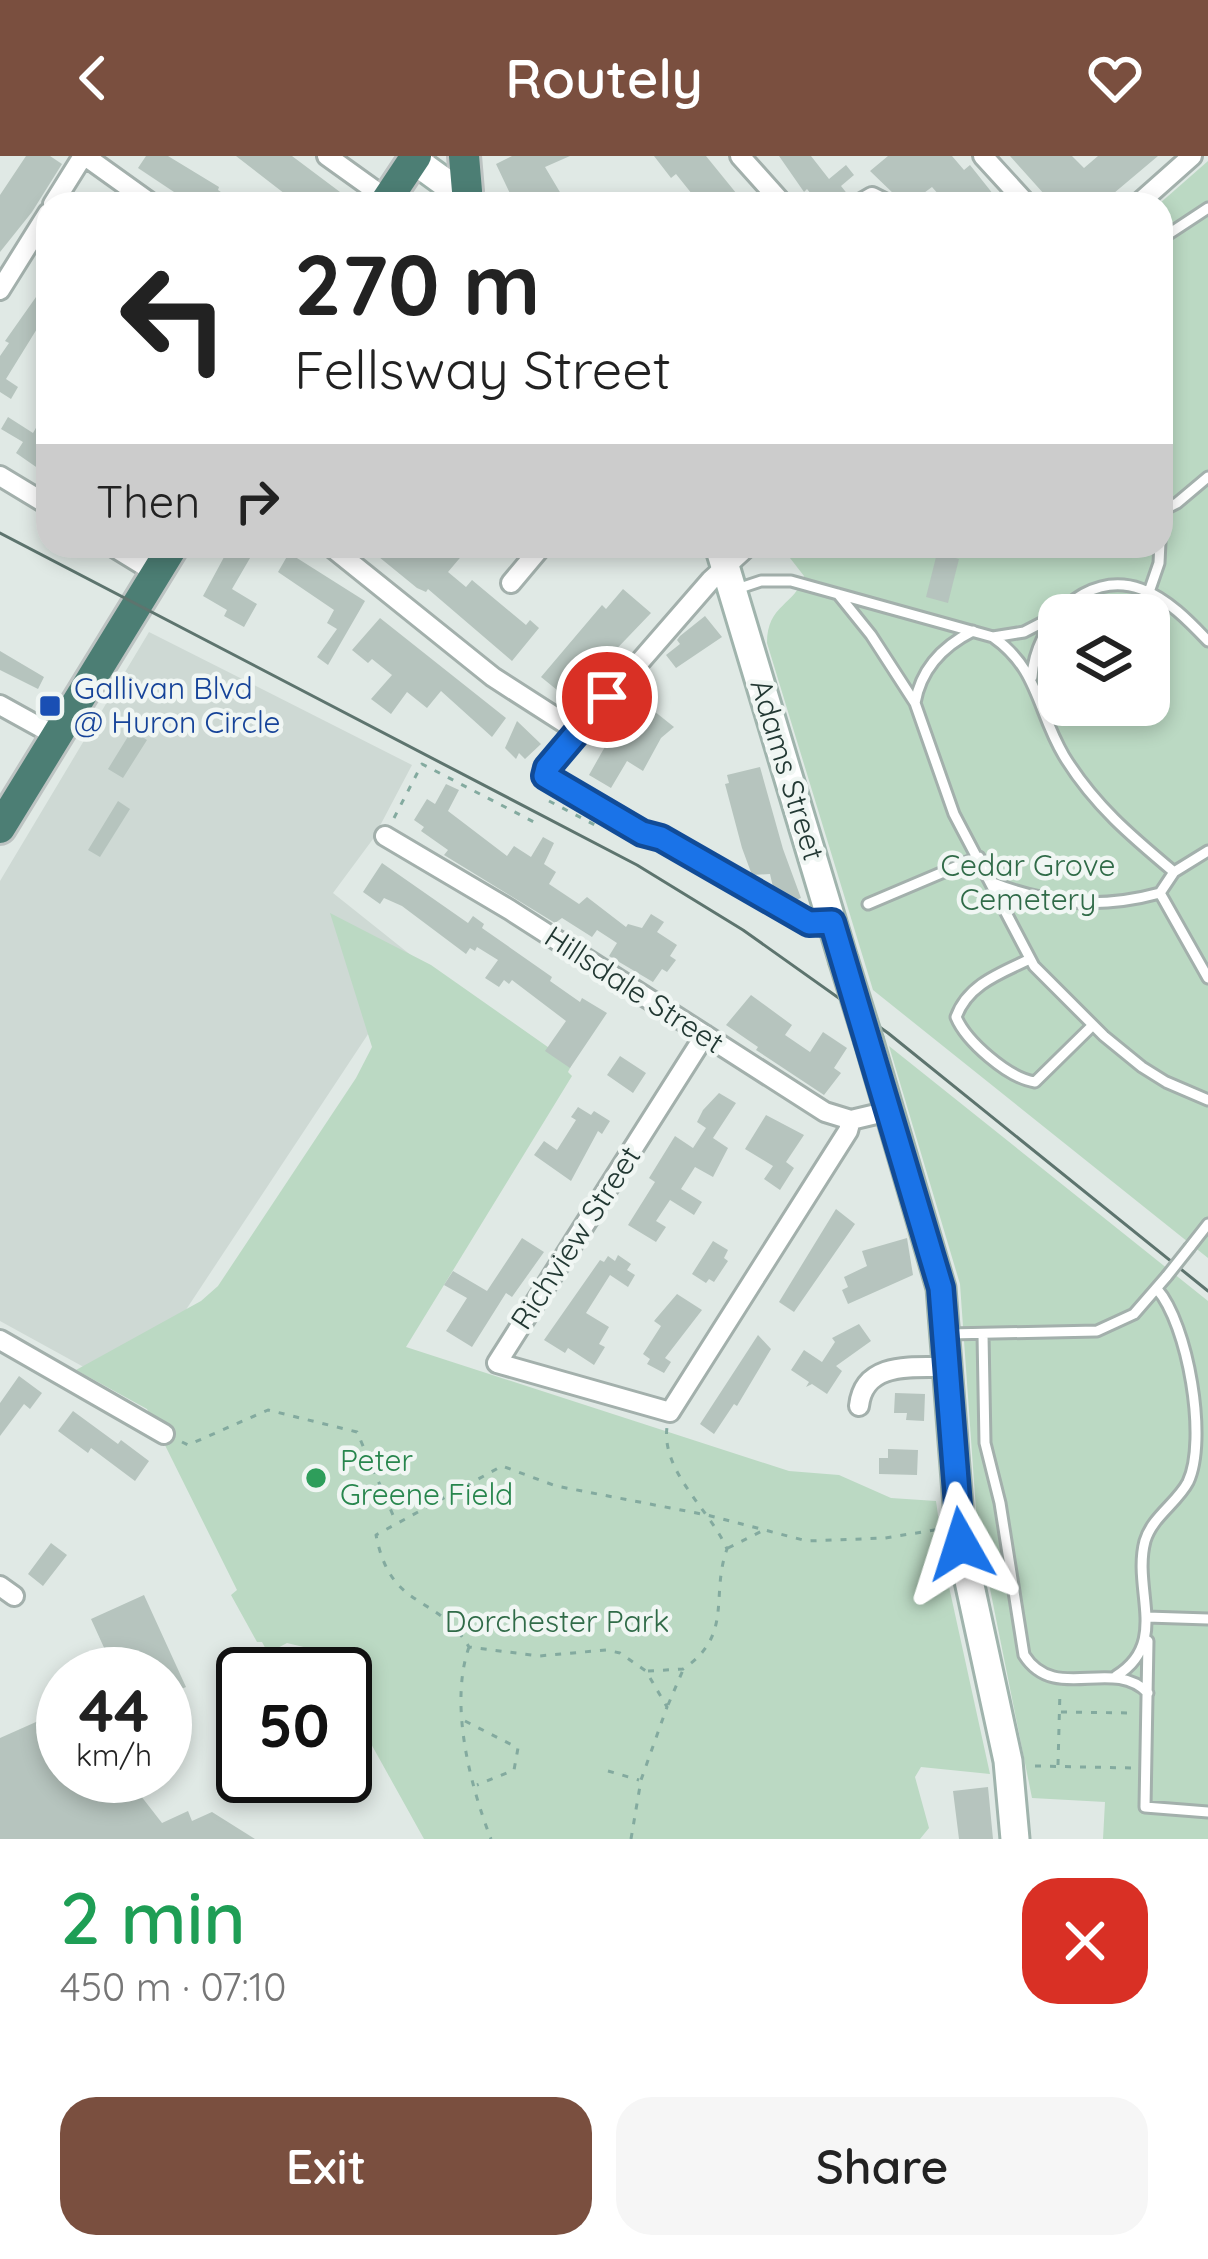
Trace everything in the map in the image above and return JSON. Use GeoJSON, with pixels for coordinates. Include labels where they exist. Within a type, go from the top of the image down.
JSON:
{"type":"FeatureCollection","features":[{"type":"Feature","properties":{"kind":"highway"},"geometry":{"type":"LineString","coordinates":[[464,156],[471,192]]}},
{"type":"Feature","properties":{"kind":"highway"},"geometry":{"type":"LineString","coordinates":[[394,192],[424,157]]}},
{"type":"Feature","properties":{"kind":"highway"},"geometry":{"type":"LineString","coordinates":[[0,827],[165,558]]}},
{"type":"Feature","properties":{"kind":"main road"},"geometry":{"type":"LineString","coordinates":[[424,157],[458,172],[469,192]]}},
{"type":"Feature","properties":{"kind":"main road","name":"Adams Street"},"geometry":{"type":"LineString","coordinates":[[726,567],[938,1274],[959,1526],[1011,1779],[1015,1839]]}},
{"type":"Feature","properties":{"kind":"street"},"geometry":{"type":"LineString","coordinates":[[327,156],[374,192]]}},
{"type":"Feature","properties":{"kind":"street"},"geometry":{"type":"LineString","coordinates":[[740,156],[772,192]]}},
{"type":"Feature","properties":{"kind":"street"},"geometry":{"type":"LineString","coordinates":[[982,156],[1016,192]]}},
{"type":"Feature","properties":{"kind":"street"},"geometry":{"type":"LineString","coordinates":[[1152,192],[1192,156]]}},
{"type":"Feature","properties":{"kind":"street"},"geometry":{"type":"LineString","coordinates":[[64,192],[94,159],[137,192]]}},
{"type":"Feature","properties":{"kind":"street"},"geometry":{"type":"LineString","coordinates":[[0,290],[36,232]]}},
{"type":"Feature","properties":{"kind":"street"},"geometry":{"type":"LineString","coordinates":[[0,476],[36,494]]}},
{"type":"Feature","properties":{"kind":"street"},"geometry":{"type":"LineString","coordinates":[[132,558],[156,573]]}},
{"type":"Feature","properties":{"kind":"street"},"geometry":{"type":"LineString","coordinates":[[345,558],[493,677],[577,730]]}},
{"type":"Feature","properties":{"kind":"street"},"geometry":{"type":"LineString","coordinates":[[511,583],[532,558]]}},
{"type":"Feature","properties":{"kind":"street"},"geometry":{"type":"LineString","coordinates":[[726,567],[544,772],[642,833],[661,838],[809,923],[832,922]]}},
{"type":"Feature","properties":{"kind":"street"},"geometry":{"type":"LineString","coordinates":[[0,705],[56,736]]}},
{"type":"Feature","properties":{"kind":"street","name":"Hillsdale Street"},"geometry":{"type":"LineString","coordinates":[[385,836],[824,1112],[851,1120]]}},
{"type":"Feature","properties":{"kind":"street","name":"Richview Street"},"geometry":{"type":"LineString","coordinates":[[706,1035],[496,1363],[670,1412],[851,1120]]}},
{"type":"Feature","properties":{"kind":"street"},"geometry":{"type":"LineString","coordinates":[[851,1120],[889,1112]]}},
{"type":"Feature","properties":{"kind":"street"},"geometry":{"type":"LineString","coordinates":[[3,1347],[164,1434]]}},
{"type":"Feature","properties":{"kind":"street"},"geometry":{"type":"LineString","coordinates":[[859,1406],[866,1384],[884,1372],[949,1367]]}},
{"type":"Feature","properties":{"kind":"lane"},"geometry":{"type":"LineString","coordinates":[[1173,231],[1208,208]]}},
{"type":"Feature","properties":{"kind":"lane"},"geometry":{"type":"LineString","coordinates":[[1173,505],[1208,477]]}},
{"type":"Feature","properties":{"kind":"lane"},"geometry":{"type":"LineString","coordinates":[[1149,592],[1160,558]]}},
{"type":"Feature","properties":{"kind":"lane"},"geometry":{"type":"LineString","coordinates":[[726,567],[761,581],[781,580],[993,637],[1016,655],[1032,677],[1053,736],[1079,779],[1128,836],[1174,872]]}},
{"type":"Feature","properties":{"kind":"lane"},"geometry":{"type":"LineString","coordinates":[[1088,594],[1106,586],[1149,592],[1208,641]]}},
{"type":"Feature","properties":{"kind":"lane"},"geometry":{"type":"LineString","coordinates":[[838,595],[871,635],[915,703],[949,803],[1030,959],[1093,1025],[1154,1076],[1208,1100]]}},
{"type":"Feature","properties":{"kind":"lane"},"geometry":{"type":"LineString","coordinates":[[993,637],[1038,625]]}},
{"type":"Feature","properties":{"kind":"lane"},"geometry":{"type":"LineString","coordinates":[[915,703],[934,661],[973,631]]}},
{"type":"Feature","properties":{"kind":"lane"},"geometry":{"type":"LineString","coordinates":[[1032,677],[1038,647]]}},
{"type":"Feature","properties":{"kind":"lane"},"geometry":{"type":"LineString","coordinates":[[994,883],[1084,905],[1160,893],[1174,872],[1208,851]]}},
{"type":"Feature","properties":{"kind":"lane"},"geometry":{"type":"LineString","coordinates":[[868,904],[979,857]]}},
{"type":"Feature","properties":{"kind":"lane"},"geometry":{"type":"LineString","coordinates":[[1160,893],[1208,978]]}},
{"type":"Feature","properties":{"kind":"lane"},"geometry":{"type":"LineString","coordinates":[[1030,959],[981,983],[970,994],[956,1016],[964,1031],[1030,1082],[1045,1076],[1093,1025]]}},
{"type":"Feature","properties":{"kind":"lane"},"geometry":{"type":"LineString","coordinates":[[946,1334],[1097,1331],[1126,1320],[1207,1226]]}},
{"type":"Feature","properties":{"kind":"lane"},"geometry":{"type":"LineString","coordinates":[[1157,1289],[1168,1306],[1191,1375],[1199,1442],[1186,1486],[1146,1537],[1145,1808],[1208,1812]]}},
{"type":"Feature","properties":{"kind":"lane"},"geometry":{"type":"LineString","coordinates":[[983,1335],[986,1443],[1020,1639],[1034,1668],[1060,1679],[1116,1676],[1136,1682],[1148,1693]]}},
{"type":"Feature","properties":{"kind":"lane"},"geometry":{"type":"LineString","coordinates":[[1147,1617],[1208,1619]]}},
{"type":"Feature","properties":{"kind":"lane"},"geometry":{"type":"LineString","coordinates":[[1116,1676],[1136,1660],[1148,1636]]}},
{"type":"Feature","properties":{"kind":"path"},"geometry":{"type":"LineString","coordinates":[[385,836],[422,764],[534,822],[540,818]]}},
{"type":"Feature","properties":{"kind":"path"},"geometry":{"type":"LineString","coordinates":[[549,801],[599,827]]}},
{"type":"Feature","properties":{"kind":"path"},"geometry":{"type":"LineString","coordinates":[[164,1434],[188,1445],[268,1410],[357,1432],[397,1524]]}},
{"type":"Feature","properties":{"kind":"path"},"geometry":{"type":"LineString","coordinates":[[631,1839],[641,1780],[683,1670],[706,1649],[715,1632],[727,1549],[671,1457],[665,1439],[668,1424]]}},
{"type":"Feature","properties":{"kind":"path"},"geometry":{"type":"LineString","coordinates":[[668,1707],[646,1671],[630,1658],[606,1650],[538,1656],[470,1647],[451,1623],[403,1591],[388,1575],[376,1535],[502,1466],[556,1486],[706,1515],[807,1541],[885,1538],[959,1526]]}},
{"type":"Feature","properties":{"kind":"path"},"geometry":{"type":"LineString","coordinates":[[727,1549],[764,1530]]}},
{"type":"Feature","properties":{"kind":"path"},"geometry":{"type":"LineString","coordinates":[[470,1647],[463,1688],[464,1720],[475,1785],[491,1839]]}},
{"type":"Feature","properties":{"kind":"path"},"geometry":{"type":"LineString","coordinates":[[646,1671],[683,1670]]}},
{"type":"Feature","properties":{"kind":"path"},"geometry":{"type":"LineString","coordinates":[[1058,1766],[1060,1679]]}},
{"type":"Feature","properties":{"kind":"path"},"geometry":{"type":"LineString","coordinates":[[1061,1712],[1147,1713]]}},
{"type":"Feature","properties":{"kind":"path"},"geometry":{"type":"LineString","coordinates":[[464,1720],[518,1748],[514,1770],[475,1785]]}},
{"type":"Feature","properties":{"kind":"path"},"geometry":{"type":"LineString","coordinates":[[1035,1766],[1146,1769]]}},
{"type":"Feature","properties":{"kind":"path"},"geometry":{"type":"LineString","coordinates":[[608,1771],[641,1780]]}},
{"type":"Feature","properties":{"kind":"shaded area"},"geometry":{"type":"Polygon","coordinates":[[[149,632],[412,765],[373,839],[333,893],[417,960],[131,1393],[0,1321],[0,881],[149,632]]]}},
{"type":"Feature","properties":{"kind":"green space","name":"Cedar Grove Cemetery"},"geometry":{"type":"Polygon","coordinates":[[[1208,161],[1208,1258],[873,990],[767,643],[776,613],[804,576],[790,558],[1173,558],[1173,192],[1208,161]]]}},
{"type":"Feature","properties":{"kind":"green space","name":"Dorchester Park"},"geometry":{"type":"Polygon","coordinates":[[[330,913],[431,965],[572,1064],[568,1072],[572,1076],[406,1347],[789,1471],[839,1475],[891,1498],[936,1501],[946,1573],[990,1774],[921,1767],[915,1777],[929,1828],[920,1839],[424,1839],[372,1746],[372,1647],[287,1643],[265,1647],[257,1642],[231,1595],[237,1590],[147,1409],[76,1370],[201,1301],[218,1286],[372,1047],[330,913]]]}},
{"type":"Feature","properties":{"kind":"green space"},"geometry":{"type":"Polygon","coordinates":[[[889,1046],[1208,1301],[1208,1839],[1103,1839],[1105,1802],[1032,1798],[977,1524],[960,1284],[889,1046]]]}},
{"type":"Feature","properties":{"kind":"building"},"geometry":{"type":"Polygon","coordinates":[[[26,156],[50,156],[62,164],[44,192],[36,192],[36,206],[0,252],[0,195],[26,156]]]}},
{"type":"Feature","properties":{"kind":"building"},"geometry":{"type":"Polygon","coordinates":[[[146,156],[168,156],[221,192],[174,192],[138,168],[146,156]]]}},
{"type":"Feature","properties":{"kind":"building"},"geometry":{"type":"Polygon","coordinates":[[[236,156],[292,156],[340,192],[282,192],[236,156]]]}},
{"type":"Feature","properties":{"kind":"building"},"geometry":{"type":"Polygon","coordinates":[[[512,156],[570,156],[545,167],[560,192],[509,192],[496,164],[512,156]]]}},
{"type":"Feature","properties":{"kind":"building"},"geometry":{"type":"Polygon","coordinates":[[[654,156],[706,156],[735,192],[690,192],[676,174],[671,178],[654,156]]]}},
{"type":"Feature","properties":{"kind":"building"},"geometry":{"type":"Polygon","coordinates":[[[779,156],[811,156],[829,179],[846,165],[854,175],[841,186],[846,192],[804,192],[779,156]]]}},
{"type":"Feature","properties":{"kind":"building"},"geometry":{"type":"Polygon","coordinates":[[[888,156],[952,156],[964,170],[970,165],[991,192],[936,192],[932,187],[925,192],[892,192],[870,171],[888,156]]]}},
{"type":"Feature","properties":{"kind":"building"},"geometry":{"type":"Polygon","coordinates":[[[1010,156],[1072,156],[1084,168],[1098,156],[1158,156],[1115,192],[1042,192],[1010,156]]]}},
{"type":"Feature","properties":{"kind":"building"},"geometry":{"type":"Polygon","coordinates":[[[36,297],[36,330],[6,379],[18,387],[11,399],[0,392],[0,356],[9,343],[5,341],[36,297]]]}},
{"type":"Feature","properties":{"kind":"building"},"geometry":{"type":"Polygon","coordinates":[[[8,417],[33,433],[36,428],[36,467],[16,453],[23,442],[1,429],[8,417]]]}},
{"type":"Feature","properties":{"kind":"building"},"geometry":{"type":"Polygon","coordinates":[[[224,558],[250,558],[232,589],[257,604],[244,627],[203,596],[224,558]]]}},
{"type":"Feature","properties":{"kind":"building"},"geometry":{"type":"Polygon","coordinates":[[[286,558],[297,558],[365,601],[328,665],[317,657],[337,629],[327,623],[334,610],[278,572],[286,558]]]}},
{"type":"Feature","properties":{"kind":"building"},"geometry":{"type":"Polygon","coordinates":[[[380,558],[460,558],[448,572],[466,587],[472,580],[526,625],[530,620],[539,628],[512,661],[428,589],[417,588],[380,558]]]}},
{"type":"Feature","properties":{"kind":"building"},"geometry":{"type":"Polygon","coordinates":[[[936,558],[959,559],[948,603],[926,597],[936,558]]]}},
{"type":"Feature","properties":{"kind":"building"},"geometry":{"type":"Polygon","coordinates":[[[623,589],[651,613],[605,661],[597,654],[582,673],[593,683],[579,700],[566,689],[562,694],[541,677],[602,605],[606,609],[623,589]]]}},
{"type":"Feature","properties":{"kind":"building"},"geometry":{"type":"Polygon","coordinates":[[[705,616],[722,637],[676,668],[666,655],[705,616]]]}},
{"type":"Feature","properties":{"kind":"building"},"geometry":{"type":"Polygon","coordinates":[[[380,618],[506,718],[492,737],[441,691],[427,708],[407,692],[391,714],[371,699],[392,675],[352,650],[380,618]]]}},
{"type":"Feature","properties":{"kind":"building"},"geometry":{"type":"Polygon","coordinates":[[[0,651],[44,677],[38,689],[0,670],[0,651]]]}},
{"type":"Feature","properties":{"kind":"building"},"geometry":{"type":"Polygon","coordinates":[[[639,699],[674,727],[661,738],[643,771],[627,761],[611,788],[589,775],[639,699]]]}},
{"type":"Feature","properties":{"kind":"building"},"geometry":{"type":"Polygon","coordinates":[[[517,721],[541,744],[525,759],[519,753],[516,759],[505,748],[517,721]]]}},
{"type":"Feature","properties":{"kind":"building"},"geometry":{"type":"Polygon","coordinates":[[[132,730],[147,740],[123,778],[108,769],[132,730]]]}},
{"type":"Feature","properties":{"kind":"building"},"geometry":{"type":"Polygon","coordinates":[[[760,767],[801,898],[796,900],[773,887],[770,874],[752,875],[742,848],[725,784],[729,783],[727,775],[760,767]]]}},
{"type":"Feature","properties":{"kind":"building"},"geometry":{"type":"Polygon","coordinates":[[[446,784],[459,790],[448,811],[507,856],[514,846],[531,857],[543,837],[554,843],[544,864],[556,872],[549,884],[579,904],[587,897],[626,927],[642,928],[651,914],[664,922],[657,932],[677,945],[670,956],[676,960],[667,972],[662,969],[653,982],[609,956],[617,943],[597,930],[592,937],[562,918],[555,923],[444,855],[448,850],[421,831],[424,827],[414,820],[427,799],[435,804],[446,784]]]}},
{"type":"Feature","properties":{"kind":"building"},"geometry":{"type":"Polygon","coordinates":[[[118,801],[130,809],[100,857],[88,850],[118,801]]]}},
{"type":"Feature","properties":{"kind":"building"},"geometry":{"type":"Polygon","coordinates":[[[382,863],[468,923],[473,916],[484,924],[482,928],[552,977],[550,981],[580,1002],[582,998],[607,1013],[570,1068],[545,1051],[566,1021],[512,980],[509,984],[504,980],[499,987],[485,978],[498,960],[477,947],[466,954],[402,906],[384,898],[380,904],[363,892],[382,863]]]}},
{"type":"Feature","properties":{"kind":"building"},"geometry":{"type":"Polygon","coordinates":[[[751,995],[792,1025],[785,1035],[810,1052],[823,1032],[847,1048],[834,1068],[841,1073],[824,1095],[726,1025],[751,995]]]}},
{"type":"Feature","properties":{"kind":"building"},"geometry":{"type":"Polygon","coordinates":[[[620,1056],[646,1073],[633,1093],[607,1075],[620,1056]]]}},
{"type":"Feature","properties":{"kind":"building"},"geometry":{"type":"Polygon","coordinates":[[[719,1093],[736,1103],[713,1138],[728,1148],[713,1177],[695,1167],[681,1189],[702,1202],[694,1215],[670,1200],[656,1221],[666,1227],[656,1242],[628,1225],[655,1182],[649,1178],[675,1136],[693,1148],[706,1128],[697,1122],[719,1093]]]}},
{"type":"Feature","properties":{"kind":"building"},"geometry":{"type":"Polygon","coordinates":[[[578,1107],[610,1121],[602,1134],[598,1131],[571,1181],[534,1155],[544,1141],[557,1150],[576,1120],[571,1117],[578,1107]]]}},
{"type":"Feature","properties":{"kind":"building"},"geometry":{"type":"Polygon","coordinates":[[[766,1115],[804,1135],[786,1162],[794,1168],[780,1190],[764,1179],[773,1166],[745,1149],[766,1115]]]}},
{"type":"Feature","properties":{"kind":"building"},"geometry":{"type":"Polygon","coordinates":[[[836,1209],[855,1224],[794,1312],[779,1302],[836,1209]]]}},
{"type":"Feature","properties":{"kind":"building"},"geometry":{"type":"Polygon","coordinates":[[[522,1238],[544,1252],[512,1297],[506,1293],[472,1347],[446,1331],[467,1298],[444,1285],[453,1271],[487,1291],[522,1238]]]}},
{"type":"Feature","properties":{"kind":"building"},"geometry":{"type":"Polygon","coordinates":[[[907,1238],[913,1275],[848,1304],[842,1290],[848,1287],[844,1277],[867,1266],[862,1251],[907,1238]]]}},
{"type":"Feature","properties":{"kind":"building"},"geometry":{"type":"Polygon","coordinates":[[[713,1241],[728,1250],[724,1258],[728,1261],[714,1282],[706,1283],[692,1274],[713,1241]]]}},
{"type":"Feature","properties":{"kind":"building"},"geometry":{"type":"Polygon","coordinates":[[[618,1255],[631,1264],[627,1270],[635,1275],[628,1287],[610,1275],[586,1313],[609,1327],[599,1344],[605,1347],[594,1365],[544,1340],[600,1260],[608,1256],[615,1261],[618,1255]]]}},
{"type":"Feature","properties":{"kind":"building"},"geometry":{"type":"Polygon","coordinates":[[[677,1294],[702,1310],[665,1358],[671,1362],[664,1373],[647,1364],[650,1359],[643,1354],[661,1326],[654,1321],[677,1294]]]}},
{"type":"Feature","properties":{"kind":"building"},"geometry":{"type":"Polygon","coordinates":[[[859,1324],[871,1341],[836,1366],[842,1371],[827,1394],[812,1384],[806,1387],[809,1382],[791,1370],[804,1350],[822,1362],[835,1342],[832,1338],[859,1324]]]}},
{"type":"Feature","properties":{"kind":"building"},"geometry":{"type":"Polygon","coordinates":[[[758,1335],[771,1349],[714,1434],[700,1424],[758,1335]]]}},
{"type":"Feature","properties":{"kind":"building"},"geometry":{"type":"Polygon","coordinates":[[[19,1376],[42,1393],[30,1409],[24,1404],[0,1436],[0,1403],[19,1376]]]}},
{"type":"Feature","properties":{"kind":"building"},"geometry":{"type":"Polygon","coordinates":[[[895,1393],[925,1394],[924,1421],[906,1420],[907,1413],[894,1413],[895,1393]]]}},
{"type":"Feature","properties":{"kind":"building"},"geometry":{"type":"Polygon","coordinates":[[[73,1411],[149,1461],[135,1481],[91,1448],[88,1453],[58,1431],[73,1411]]]}},
{"type":"Feature","properties":{"kind":"building"},"geometry":{"type":"Polygon","coordinates":[[[888,1449],[918,1450],[917,1475],[879,1474],[879,1458],[888,1458],[888,1449]]]}},
{"type":"Feature","properties":{"kind":"building"},"geometry":{"type":"Polygon","coordinates":[[[51,1543],[67,1555],[43,1586],[28,1574],[51,1543]]]}},
{"type":"Feature","properties":{"kind":"building"},"geometry":{"type":"Polygon","coordinates":[[[144,1595],[168,1647],[104,1647],[91,1619],[144,1595]]]}},
{"type":"Feature","properties":{"kind":"building"},"geometry":{"type":"Polygon","coordinates":[[[36,1722],[36,1803],[146,1803],[162,1823],[188,1811],[192,1821],[212,1812],[255,1839],[0,1839],[0,1738],[36,1722]]]}},
{"type":"Feature","properties":{"kind":"building"},"geometry":{"type":"Polygon","coordinates":[[[988,1787],[993,1839],[959,1839],[953,1791],[988,1787]]]}},
{"type":"Feature","properties":{"kind":"tram line"},"geometry":{"type":"LineString","coordinates":[[0,533],[36,552]]}},
{"type":"Feature","properties":{"kind":"tram line"},"geometry":{"type":"LineString","coordinates":[[48,558],[637,865],[743,930],[888,1033],[1208,1291]]}},
{"type":"Feature","properties":{"kind":"place","name":"Gallivan Blvd @ Huron Circle"},"geometry":{"type":"Point","coordinates":[50,706]}},
{"type":"Feature","properties":{"kind":"place","name":"Peter Greene Field"},"geometry":{"type":"Point","coordinates":[316,1478]}},
{"type":"Feature","properties":{"kind":"route"},"geometry":{"type":"LineString","coordinates":[[607,697],[545,776],[809,923],[832,922],[941,1288],[961,1544]]}}]}
